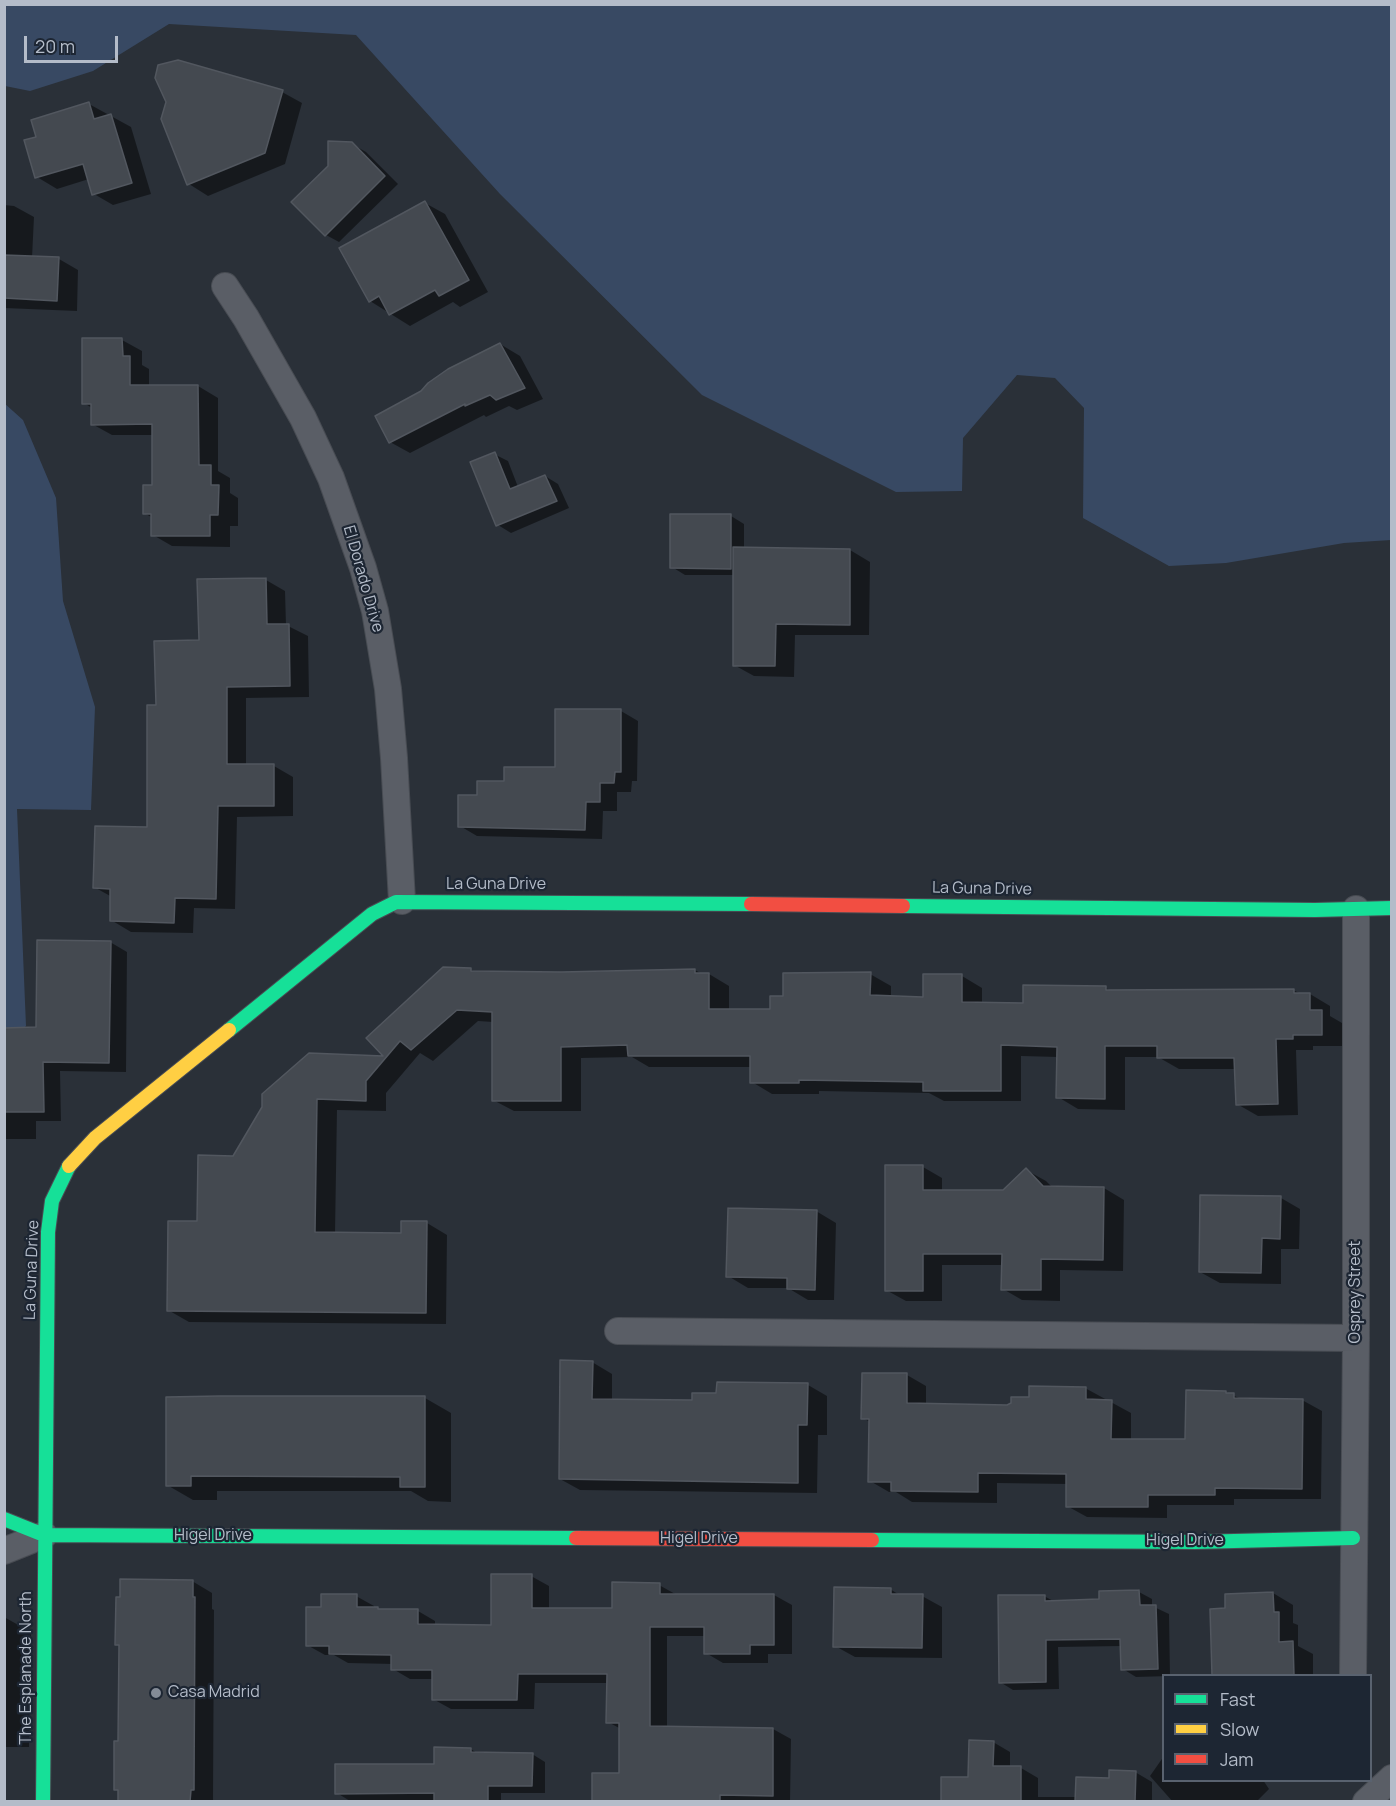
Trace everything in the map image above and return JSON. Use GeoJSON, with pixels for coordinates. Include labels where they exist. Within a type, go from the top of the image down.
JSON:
{"type":"FeatureCollection","features":[{"type":"Feature","properties":{"kind":"street","name":"El Dorado Drive"},"geometry":{"type":"LineString","coordinates":[[225,286],[246,318],[303,418],[331,478],[363,568],[375,611],[388,690],[402,901]]}},
{"type":"Feature","properties":{"kind":"street","name":"La Guna Drive"},"geometry":{"type":"LineString","coordinates":[[44,1535],[48,1232],[52,1202],[68,1167],[95,1138],[372,914],[396,902],[1392,908]]}},
{"type":"Feature","properties":{"kind":"street","name":"Osprey Street"},"geometry":{"type":"LineString","coordinates":[[1353,1674],[1356,909]]}},
{"type":"Feature","properties":{"kind":"street"},"geometry":{"type":"LineString","coordinates":[[618,1331],[1356,1338]]}},
{"type":"Feature","properties":{"kind":"street"},"geometry":{"type":"LineString","coordinates":[[4,1519],[44,1535]]}},
{"type":"Feature","properties":{"kind":"street"},"geometry":{"type":"LineString","coordinates":[[4,1551],[44,1535]]}},
{"type":"Feature","properties":{"kind":"street","name":"Higel Drive"},"geometry":{"type":"LineString","coordinates":[[44,1535],[1195,1542],[1353,1538]]}},
{"type":"Feature","properties":{"kind":"street","name":"The Esplanade North"},"geometry":{"type":"LineString","coordinates":[[43,1802],[44,1535]]}},
{"type":"Feature","properties":{"kind":"water"},"geometry":{"type":"Polygon","coordinates":[[[5,4],[1391,5],[1391,540],[1344,543],[1226,563],[1169,566],[1083,518],[1084,408],[1055,378],[1017,375],[963,438],[962,491],[896,492],[702,395],[500,194],[356,35],[169,24],[93,71],[30,91],[5,86],[5,4]]]}},
{"type":"Feature","properties":{"kind":"water"},"geometry":{"type":"Polygon","coordinates":[[[4,403],[23,420],[56,498],[63,601],[95,707],[91,810],[17,809],[26,1026],[5,1047],[4,403]]]}},
{"type":"Feature","properties":{"kind":"building"},"geometry":{"type":"Polygon","coordinates":[[[178,60],[283,90],[265,153],[187,185],[161,119],[166,102],[155,78],[158,65],[178,60]]]}},
{"type":"Feature","properties":{"kind":"building"},"geometry":{"type":"Polygon","coordinates":[[[89,102],[94,119],[111,114],[132,183],[92,195],[83,164],[35,178],[24,140],[36,137],[31,120],[89,102]]]}},
{"type":"Feature","properties":{"kind":"building"},"geometry":{"type":"Polygon","coordinates":[[[328,141],[352,142],[385,176],[325,236],[291,202],[328,166],[328,141]]]}},
{"type":"Feature","properties":{"kind":"building"},"geometry":{"type":"Polygon","coordinates":[[[425,201],[469,280],[439,296],[435,290],[389,315],[379,296],[369,302],[339,248],[425,201]]]}},
{"type":"Feature","properties":{"kind":"building"},"geometry":{"type":"Polygon","coordinates":[[[4,255],[59,257],[57,301],[4,298],[4,255]]]}},
{"type":"Feature","properties":{"kind":"building"},"geometry":{"type":"Polygon","coordinates":[[[82,338],[122,338],[123,356],[130,356],[130,385],[198,385],[199,465],[211,465],[211,485],[219,485],[218,515],[210,515],[210,536],[151,536],[151,514],[143,514],[143,485],[152,485],[152,424],[91,425],[91,404],[82,404],[82,338]]]}},
{"type":"Feature","properties":{"kind":"building"},"geometry":{"type":"Polygon","coordinates":[[[500,343],[525,388],[496,400],[490,395],[465,406],[465,404],[389,443],[375,416],[421,391],[448,369],[500,343]]]}},
{"type":"Feature","properties":{"kind":"building"},"geometry":{"type":"Polygon","coordinates":[[[495,452],[510,489],[545,475],[557,501],[496,526],[470,462],[495,452]]]}},
{"type":"Feature","properties":{"kind":"building"},"geometry":{"type":"Polygon","coordinates":[[[670,514],[731,514],[731,569],[670,568],[670,514]]]}},
{"type":"Feature","properties":{"kind":"building"},"geometry":{"type":"Polygon","coordinates":[[[733,547],[850,549],[850,625],[776,624],[775,666],[733,666],[733,547]]]}},
{"type":"Feature","properties":{"kind":"building"},"geometry":{"type":"Polygon","coordinates":[[[266,578],[267,624],[289,624],[290,686],[227,687],[227,764],[274,764],[274,806],[218,806],[216,899],[175,898],[174,923],[110,921],[110,889],[93,888],[95,826],[147,827],[147,705],[156,705],[154,641],[199,640],[197,579],[266,578]]]}},
{"type":"Feature","properties":{"kind":"building"},"geometry":{"type":"Polygon","coordinates":[[[555,709],[621,709],[621,772],[615,772],[614,783],[600,783],[600,802],[586,802],[585,830],[458,827],[458,795],[477,795],[477,781],[504,781],[504,767],[555,767],[555,709]]]}},
{"type":"Feature","properties":{"kind":"building"},"geometry":{"type":"Polygon","coordinates":[[[37,940],[111,941],[109,1063],[43,1062],[44,1112],[4,1112],[4,1028],[36,1027],[37,940]]]}},
{"type":"Feature","properties":{"kind":"building"},"geometry":{"type":"Polygon","coordinates":[[[443,967],[471,968],[471,971],[561,972],[695,969],[695,973],[709,973],[709,1009],[770,1009],[770,996],[783,996],[783,973],[871,972],[870,995],[923,997],[923,974],[962,974],[962,1002],[1023,1003],[1023,985],[1106,986],[1106,990],[1294,989],[1294,993],[1310,993],[1310,1010],[1322,1010],[1322,1035],[1293,1035],[1293,1039],[1276,1039],[1278,1104],[1236,1105],[1234,1058],[1157,1058],[1157,1046],[1105,1046],[1105,1099],[1056,1098],[1057,1047],[1001,1045],[1001,1091],[923,1091],[923,1082],[799,1080],[799,1083],[750,1083],[750,1056],[628,1056],[627,1045],[561,1047],[561,1101],[492,1101],[492,1012],[457,1010],[411,1050],[400,1041],[366,1081],[366,1101],[317,1099],[315,1232],[401,1233],[401,1221],[427,1221],[426,1313],[167,1311],[168,1221],[197,1221],[198,1155],[233,1156],[262,1107],[262,1094],[309,1053],[383,1056],[366,1038],[443,967]]]}},
{"type":"Feature","properties":{"kind":"building"},"geometry":{"type":"Polygon","coordinates":[[[885,1165],[923,1165],[923,1190],[1003,1190],[1026,1168],[1043,1186],[1104,1187],[1103,1260],[1041,1259],[1041,1290],[1001,1290],[1002,1254],[923,1254],[923,1291],[885,1291],[885,1165]]]}},
{"type":"Feature","properties":{"kind":"building"},"geometry":{"type":"Polygon","coordinates":[[[1200,1195],[1281,1196],[1280,1239],[1262,1238],[1261,1273],[1199,1272],[1200,1195]]]}},
{"type":"Feature","properties":{"kind":"building"},"geometry":{"type":"Polygon","coordinates":[[[728,1208],[817,1210],[815,1290],[787,1289],[787,1278],[726,1277],[728,1208]]]}},
{"type":"Feature","properties":{"kind":"building"},"geometry":{"type":"Polygon","coordinates":[[[560,1360],[593,1361],[592,1399],[692,1400],[692,1393],[716,1393],[717,1382],[808,1383],[807,1425],[798,1425],[798,1483],[559,1479],[560,1360]]]}},
{"type":"Feature","properties":{"kind":"building"},"geometry":{"type":"Polygon","coordinates":[[[862,1373],[907,1373],[907,1403],[1007,1405],[1011,1403],[1011,1397],[1029,1397],[1029,1386],[1086,1387],[1086,1399],[1112,1400],[1111,1439],[1185,1439],[1186,1390],[1226,1391],[1226,1393],[1234,1393],[1234,1398],[1303,1399],[1302,1489],[1215,1488],[1215,1495],[1148,1495],[1148,1507],[1066,1507],[1066,1474],[978,1473],[978,1492],[891,1491],[891,1482],[868,1482],[869,1419],[861,1419],[862,1373]]]}},
{"type":"Feature","properties":{"kind":"building"},"geometry":{"type":"Polygon","coordinates":[[[425,1396],[425,1487],[400,1487],[400,1477],[191,1476],[191,1486],[166,1486],[166,1397],[425,1396]]]}},
{"type":"Feature","properties":{"kind":"building"},"geometry":{"type":"Polygon","coordinates":[[[491,1574],[532,1574],[532,1608],[612,1608],[612,1582],[660,1583],[660,1594],[774,1594],[774,1645],[750,1645],[750,1654],[704,1654],[704,1627],[650,1627],[650,1726],[773,1728],[773,1796],[720,1795],[720,1802],[592,1802],[592,1773],[619,1773],[619,1723],[606,1723],[607,1674],[518,1674],[517,1700],[432,1700],[432,1670],[391,1670],[391,1655],[329,1654],[329,1646],[306,1646],[306,1607],[321,1607],[321,1594],[357,1594],[357,1607],[418,1609],[418,1624],[491,1625],[491,1574]]]}},
{"type":"Feature","properties":{"kind":"building","name":"Casa Madrid"},"geometry":{"type":"Polygon","coordinates":[[[120,1579],[193,1580],[193,1597],[195,1597],[194,1790],[191,1790],[190,1802],[118,1802],[118,1790],[114,1790],[114,1741],[118,1741],[119,1645],[115,1645],[116,1597],[120,1597],[120,1579]]]}},
{"type":"Feature","properties":{"kind":"building"},"geometry":{"type":"Polygon","coordinates":[[[834,1587],[891,1588],[891,1594],[923,1594],[922,1648],[833,1647],[834,1587]]]}},
{"type":"Feature","properties":{"kind":"building"},"geometry":{"type":"Polygon","coordinates":[[[1139,1590],[1140,1605],[1156,1605],[1158,1669],[1121,1670],[1120,1639],[1046,1640],[1046,1682],[999,1683],[998,1595],[1045,1595],[1045,1601],[1099,1599],[1099,1591],[1139,1590]]]}},
{"type":"Feature","properties":{"kind":"building"},"geometry":{"type":"Polygon","coordinates":[[[1273,1592],[1274,1612],[1279,1612],[1279,1642],[1293,1641],[1294,1674],[1212,1674],[1210,1609],[1225,1608],[1225,1594],[1273,1592]]]}},
{"type":"Feature","properties":{"kind":"building"},"geometry":{"type":"Polygon","coordinates":[[[969,1740],[994,1741],[993,1766],[1021,1766],[1021,1802],[941,1802],[941,1777],[968,1777],[969,1740]]]}},
{"type":"Feature","properties":{"kind":"building"},"geometry":{"type":"Polygon","coordinates":[[[434,1747],[471,1748],[471,1752],[533,1753],[532,1786],[488,1786],[488,1802],[434,1802],[434,1793],[335,1794],[335,1764],[434,1764],[434,1747]]]}},
{"type":"Feature","properties":{"kind":"building"},"geometry":{"type":"Polygon","coordinates":[[[1109,1770],[1136,1771],[1135,1802],[1075,1802],[1076,1777],[1109,1778],[1109,1770]]]}},
{"type":"Feature","properties":{"kind":"traffic: fast"},"geometry":{"type":"LineString","coordinates":[[229,1030],[372,914],[396,902],[751,904]]}},
{"type":"Feature","properties":{"kind":"traffic: fast"},"geometry":{"type":"LineString","coordinates":[[903,906],[1315,910],[1392,908]]}},
{"type":"Feature","properties":{"kind":"traffic: fast"},"geometry":{"type":"LineString","coordinates":[[43,1802],[48,1232],[52,1201],[69,1166]]}},
{"type":"Feature","properties":{"kind":"traffic: fast"},"geometry":{"type":"LineString","coordinates":[[4,1519],[44,1535],[576,1538]]}},
{"type":"Feature","properties":{"kind":"traffic: fast"},"geometry":{"type":"LineString","coordinates":[[872,1540],[1195,1542],[1353,1538]]}},
{"type":"Feature","properties":{"kind":"traffic: slow"},"geometry":{"type":"LineString","coordinates":[[69,1166],[95,1138],[229,1030]]}},
{"type":"Feature","properties":{"kind":"traffic: jam"},"geometry":{"type":"LineString","coordinates":[[751,904],[903,906]]}},
{"type":"Feature","properties":{"kind":"traffic: jam"},"geometry":{"type":"LineString","coordinates":[[576,1538],[872,1540]]}},
{"type":"Feature","properties":{"kind":"place","name":"Casa Madrid"},"geometry":{"type":"Point","coordinates":[156,1693]}}]}
